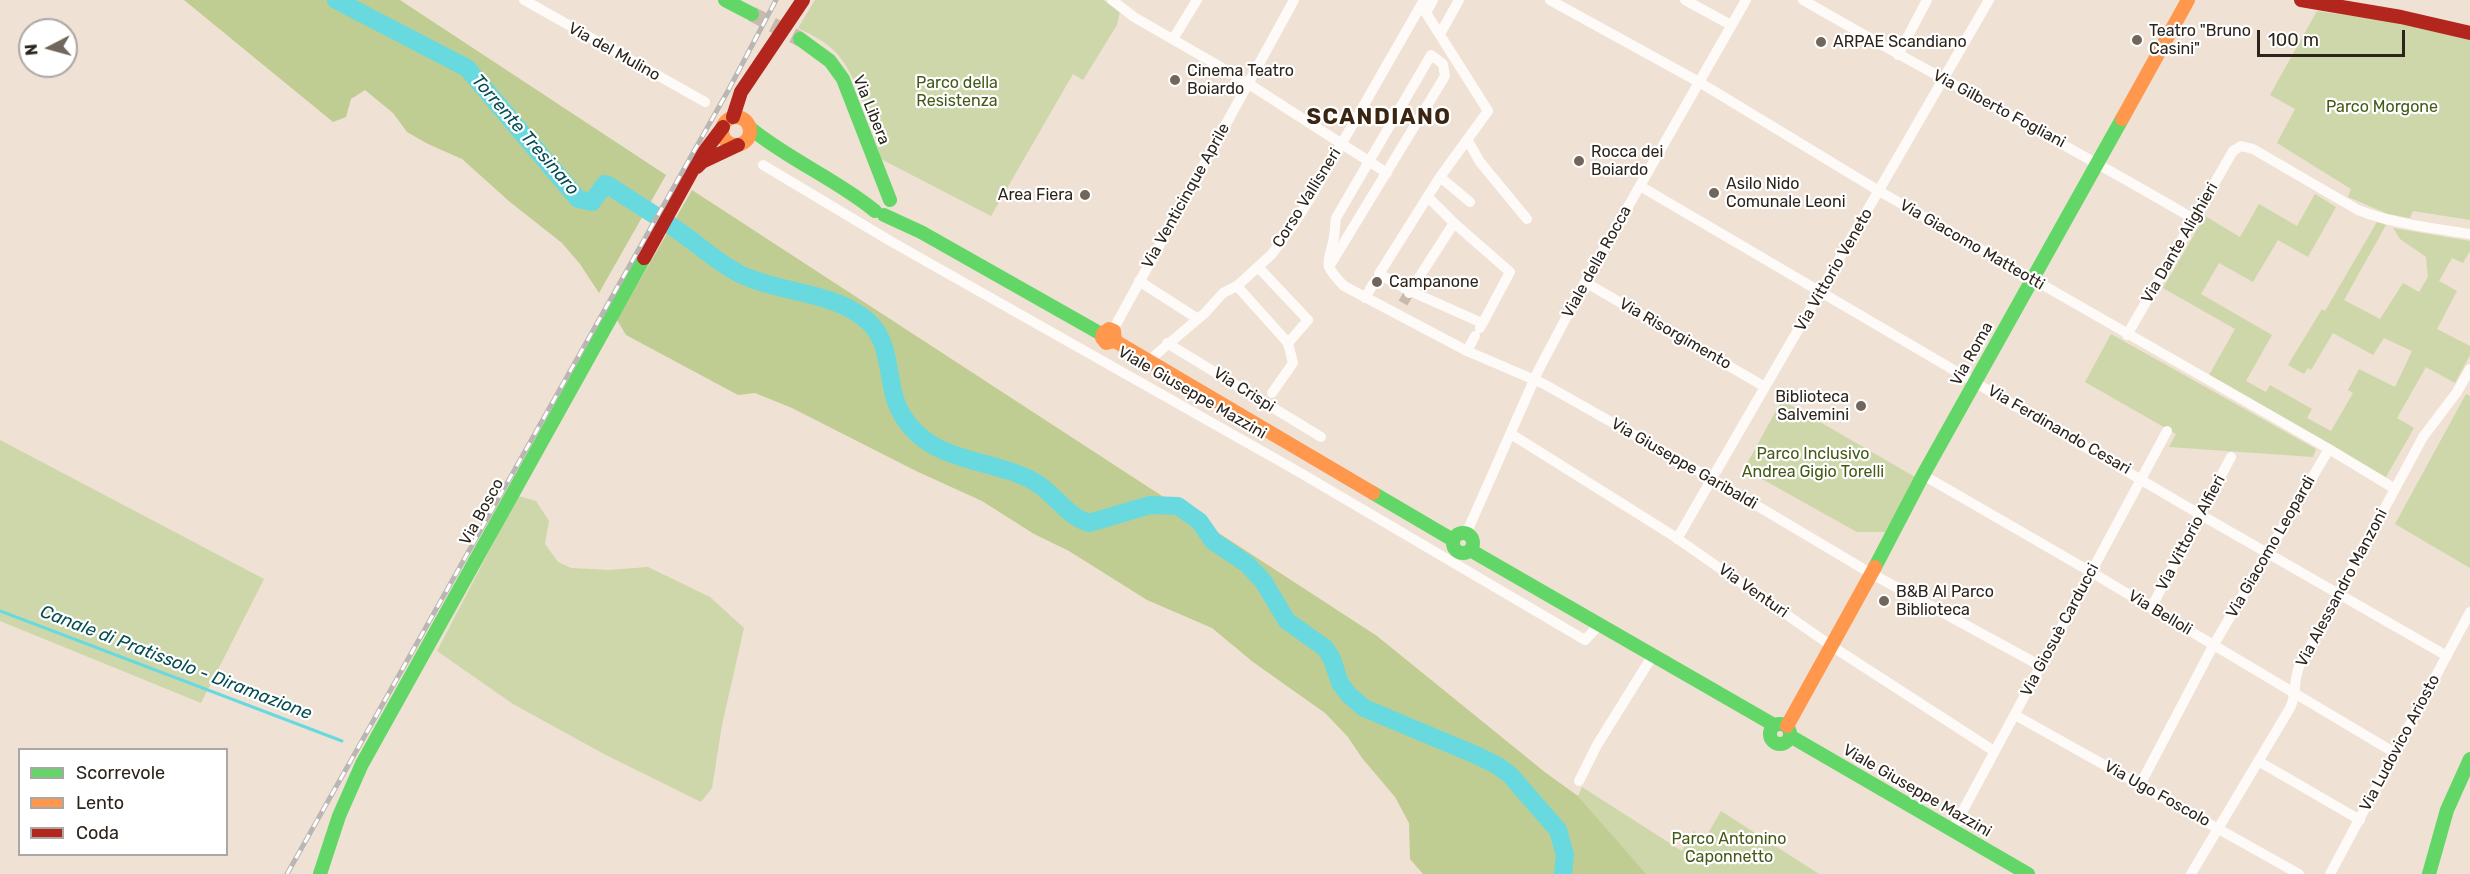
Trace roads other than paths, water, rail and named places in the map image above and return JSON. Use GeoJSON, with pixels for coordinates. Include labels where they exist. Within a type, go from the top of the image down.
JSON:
{"type":"FeatureCollection","features":[{"type":"Feature","properties":{"kind":"street","name":"Via del Mulino"},"geometry":{"type":"LineString","coordinates":[[524,0],[705,102]]}},
{"type":"Feature","properties":{"kind":"street"},"geometry":{"type":"LineString","coordinates":[[725,0],[752,14]]}},
{"type":"Feature","properties":{"kind":"street","name":"Via Bosco"},"geometry":{"type":"LineString","coordinates":[[320,874],[339,816],[362,764],[705,149],[728,122],[741,92],[803,0]]}},
{"type":"Feature","properties":{"kind":"street"},"geometry":{"type":"LineString","coordinates":[[1112,0],[1134,17],[1247,83],[1387,173]]}},
{"type":"Feature","properties":{"kind":"street"},"geometry":{"type":"LineString","coordinates":[[1173,39],[1197,0]]}},
{"type":"Feature","properties":{"kind":"street","name":"Via Venticinque Aprile"},"geometry":{"type":"LineString","coordinates":[[1110,336],[1294,0]]}},
{"type":"Feature","properties":{"kind":"street","name":"Corso Vallisneri"},"geometry":{"type":"LineString","coordinates":[[1238,286],[1272,254],[1294,224],[1424,6],[1433,0]]}},
{"type":"Feature","properties":{"kind":"street"},"geometry":{"type":"LineString","coordinates":[[1440,34],[1459,0]]}},
{"type":"Feature","properties":{"kind":"street","name":"Via Giacomo Matteotti"},"geometry":{"type":"LineString","coordinates":[[1550,0],[1565,4],[1700,82],[1879,191],[2395,489]]}},
{"type":"Feature","properties":{"kind":"street"},"geometry":{"type":"LineString","coordinates":[[1685,0],[1731,25]]}},
{"type":"Feature","properties":{"kind":"street","name":"Viale della Rocca"},"geometry":{"type":"LineString","coordinates":[[1466,534],[1534,379],[1585,282],[1746,0]]}},
{"type":"Feature","properties":{"kind":"street","name":"Via Gilberto Fogliani"},"geometry":{"type":"LineString","coordinates":[[1803,0],[1943,80],[2098,163],[2194,219]]}},
{"type":"Feature","properties":{"kind":"street"},"geometry":{"type":"LineString","coordinates":[[1898,55],[1927,0]]}},
{"type":"Feature","properties":{"kind":"street","name":"Via Vittorio Veneto"},"geometry":{"type":"LineString","coordinates":[[1677,539],[1989,0]]}},
{"type":"Feature","properties":{"kind":"street","name":"Via Roma"},"geometry":{"type":"LineString","coordinates":[[1784,729],[1833,646],[1923,475],[2188,0]]}},
{"type":"Feature","properties":{"kind":"street"},"geometry":{"type":"LineString","coordinates":[[2301,0],[2327,2],[2470,33]]}},
{"type":"Feature","properties":{"kind":"street"},"geometry":{"type":"LineString","coordinates":[[1424,6],[1488,111],[1440,177],[1379,274],[1479,329]]}},
{"type":"Feature","properties":{"kind":"street","name":"Via Libera"},"geometry":{"type":"LineString","coordinates":[[800,39],[830,61],[843,79],[879,173],[883,205]]}},
{"type":"Feature","properties":{"kind":"street"},"geometry":{"type":"LineString","coordinates":[[1431,55],[1443,64],[1445,76],[1329,267],[1328,255],[1334,237],[1336,218],[1431,55]]}},
{"type":"Feature","properties":{"kind":"street"},"geometry":{"type":"LineString","coordinates":[[693,172],[702,162],[741,144],[749,136],[747,105],[756,69]]}},
{"type":"Feature","properties":{"kind":"street"},"geometry":{"type":"LineString","coordinates":[[741,144],[726,141],[722,133],[728,122],[741,118],[749,126]]}},
{"type":"Feature","properties":{"kind":"street","name":"Viale Giuseppe Mazzini"},"geometry":{"type":"LineString","coordinates":[[749,126],[774,148],[853,193],[883,205],[921,232],[1088,328],[1110,336],[1147,362],[1453,540]]}},
{"type":"Feature","properties":{"kind":"street"},"geometry":{"type":"LineString","coordinates":[[1468,141],[1480,162],[1527,219]]}},
{"type":"Feature","properties":{"kind":"street","name":"Viale Giuseppe Mazzini"},"geometry":{"type":"LineString","coordinates":[[741,144],[774,148]]}},
{"type":"Feature","properties":{"kind":"street","name":"Via Dante Alighieri"},"geometry":{"type":"LineString","coordinates":[[2127,334],[2233,151],[2241,146],[2247,146],[2358,210],[2379,218],[2470,234]]}},
{"type":"Feature","properties":{"kind":"street","name":"Viale Giuseppe Mazzini"},"geometry":{"type":"LineString","coordinates":[[763,165],[892,242],[1289,467],[1585,640],[1600,624]]}},
{"type":"Feature","properties":{"kind":"street"},"geometry":{"type":"LineString","coordinates":[[1440,177],[1470,202]]}},
{"type":"Feature","properties":{"kind":"street","name":"Via Ferdinando Cesari"},"geometry":{"type":"LineString","coordinates":[[1640,186],[2201,515],[2447,656]]}},
{"type":"Feature","properties":{"kind":"street"},"geometry":{"type":"LineString","coordinates":[[1428,196],[1454,223],[1510,272],[1467,351]]}},
{"type":"Feature","properties":{"kind":"street"},"geometry":{"type":"LineString","coordinates":[[1410,292],[1454,223]]}},
{"type":"Feature","properties":{"kind":"street"},"geometry":{"type":"LineString","coordinates":[[1258,267],[1308,320],[1288,343]]}},
{"type":"Feature","properties":{"kind":"street","name":"Via Giuseppe Garibaldi"},"geometry":{"type":"LineString","coordinates":[[1329,267],[1344,286],[1365,298],[1467,351],[1534,379],[1712,479],[1872,574],[2039,665]]}},
{"type":"Feature","properties":{"kind":"street"},"geometry":{"type":"LineString","coordinates":[[1139,281],[1198,319]]}},
{"type":"Feature","properties":{"kind":"street","name":"Via Risorgimento"},"geometry":{"type":"LineString","coordinates":[[1585,282],[1765,387]]}},
{"type":"Feature","properties":{"kind":"street"},"geometry":{"type":"LineString","coordinates":[[1365,298],[1373,284]]}},
{"type":"Feature","properties":{"kind":"street"},"geometry":{"type":"LineString","coordinates":[[1147,362],[1198,319],[1223,293],[1238,286],[1288,343],[1293,363],[1268,399]]}},
{"type":"Feature","properties":{"kind":"street"},"geometry":{"type":"LineString","coordinates":[[1397,315],[1404,303]]}},
{"type":"Feature","properties":{"kind":"street","name":"Via Crispi"},"geometry":{"type":"LineString","coordinates":[[1167,343],[1268,399],[1321,437]]}},
{"type":"Feature","properties":{"kind":"street","name":"Via Alessandro Manzoni"},"geometry":{"type":"LineString","coordinates":[[2190,874],[2290,708],[2295,694],[2294,682],[2299,667],[2395,489],[2424,438],[2457,392],[2470,369]]}},
{"type":"Feature","properties":{"kind":"street","name":"Via Giosuè Carducci"},"geometry":{"type":"LineString","coordinates":[[1953,830],[2015,715],[2039,665],[2167,431]]}},
{"type":"Feature","properties":{"kind":"street","name":"Via Venturi"},"geometry":{"type":"LineString","coordinates":[[1511,434],[1677,539],[1833,646],[1994,751]]}},
{"type":"Feature","properties":{"kind":"street","name":"Via Giacomo Leopardi"},"geometry":{"type":"LineString","coordinates":[[2140,785],[2213,646],[2329,449]]}},
{"type":"Feature","properties":{"kind":"street","name":"Via Vittorio Alfieri"},"geometry":{"type":"LineString","coordinates":[[2151,608],[2230,457]]}},
{"type":"Feature","properties":{"kind":"street","name":"Via Belloli"},"geometry":{"type":"LineString","coordinates":[[1923,475],[2395,753]]}},
{"type":"Feature","properties":{"kind":"street"},"geometry":{"type":"LineString","coordinates":[[1466,534],[1472,541],[1470,550],[1464,553],[1457,552],[1453,546],[1453,540],[1457,535],[1466,534]]}},
{"type":"Feature","properties":{"kind":"street","name":"Viale Giuseppe Mazzini"},"geometry":{"type":"LineString","coordinates":[[1470,550],[1784,729],[2028,874]]}},
{"type":"Feature","properties":{"kind":"street","name":"Via Ludovico Ariosto"},"geometry":{"type":"LineString","coordinates":[[2330,874],[2470,612]]}},
{"type":"Feature","properties":{"kind":"street"},"geometry":{"type":"LineString","coordinates":[[1579,781],[1597,745],[1653,655]]}},
{"type":"Feature","properties":{"kind":"street","name":"Via Ugo Foscolo"},"geometry":{"type":"LineString","coordinates":[[2015,715],[2299,874]]}},
{"type":"Feature","properties":{"kind":"street"},"geometry":{"type":"LineString","coordinates":[[2429,874],[2446,810],[2470,759]]}},
{"type":"Feature","properties":{"kind":"street"},"geometry":{"type":"LineString","coordinates":[[2258,761],[2360,820]]}},
{"type":"Feature","properties":{"kind":"waterway","name":"Torrente Tresinaro"},"geometry":{"type":"LineString","coordinates":[[336,0],[467,68],[578,199],[592,202],[605,184],[608,185],[671,226],[732,270],[771,285],[835,302],[864,318],[874,327],[885,350],[892,389],[901,413],[913,430],[928,442],[962,458],[1000,468],[1035,482],[1067,510],[1089,523],[1150,505],[1178,506],[1199,521],[1213,541],[1247,564],[1263,581],[1287,621],[1325,648],[1332,659],[1340,683],[1348,694],[1364,708],[1476,755],[1510,775],[1558,830],[1565,855],[1563,874]]}},
{"type":"Feature","properties":{"kind":"waterway","name":"Canale di Pratissolo - Diramazione"},"geometry":{"type":"LineString","coordinates":[[0,611],[342,741]]}},
{"type":"Feature","properties":{"kind":"tunnel"},"geometry":{"type":"LineString","coordinates":[[752,14],[800,39]]}},
{"type":"Feature","properties":{"kind":"tunnel"},"geometry":{"type":"LineString","coordinates":[[1403,303],[1409,293]]}},
{"type":"Feature","properties":{"kind":"railway"},"geometry":{"type":"LineString","coordinates":[[287,874],[729,89],[776,0]]}},
{"type":"Feature","properties":{"kind":"place","name":"Teatro \"Bruno Casini\""},"geometry":{"type":"Point","coordinates":[2137,40]}},
{"type":"Feature","properties":{"kind":"place","name":"ARPAE Scandiano"},"geometry":{"type":"Point","coordinates":[1821,42]}},
{"type":"Feature","properties":{"kind":"place","name":"Cinema Teatro Boiardo"},"geometry":{"type":"Point","coordinates":[1175,80]}},
{"type":"Feature","properties":{"kind":"place","name":"Rocca dei Boiardo"},"geometry":{"type":"Point","coordinates":[1579,161]}},
{"type":"Feature","properties":{"kind":"place","name":"Asilo Nido Comunale Leoni"},"geometry":{"type":"Point","coordinates":[1714,193]}},
{"type":"Feature","properties":{"kind":"place","name":"Area Fiera"},"geometry":{"type":"Point","coordinates":[1085,195]}},
{"type":"Feature","properties":{"kind":"place","name":"Campanone"},"geometry":{"type":"Point","coordinates":[1377,282]}},
{"type":"Feature","properties":{"kind":"place","name":"Biblioteca Salvemini"},"geometry":{"type":"Point","coordinates":[1861,406]}},
{"type":"Feature","properties":{"kind":"place","name":"B&B Al Parco Biblioteca"},"geometry":{"type":"Point","coordinates":[1884,601]}},
{"type":"Feature","properties":{"kind":"district","name":"SCANDIANO"},"geometry":{"type":"Point","coordinates":[1379,118]}},
{"type":"Feature","properties":{"kind":"park label","name":"Parco della Resistenza"},"geometry":{"type":"Point","coordinates":[957,92]}},
{"type":"Feature","properties":{"kind":"park label","name":"Parco Morgone"},"geometry":{"type":"Point","coordinates":[2382,107]}},
{"type":"Feature","properties":{"kind":"park label","name":"Parco Inclusivo Andrea Gigio Torelli"},"geometry":{"type":"Point","coordinates":[1813,463]}},
{"type":"Feature","properties":{"kind":"park label","name":"Parco Antonino Caponnetto"},"geometry":{"type":"Point","coordinates":[1729,848]}}]}
